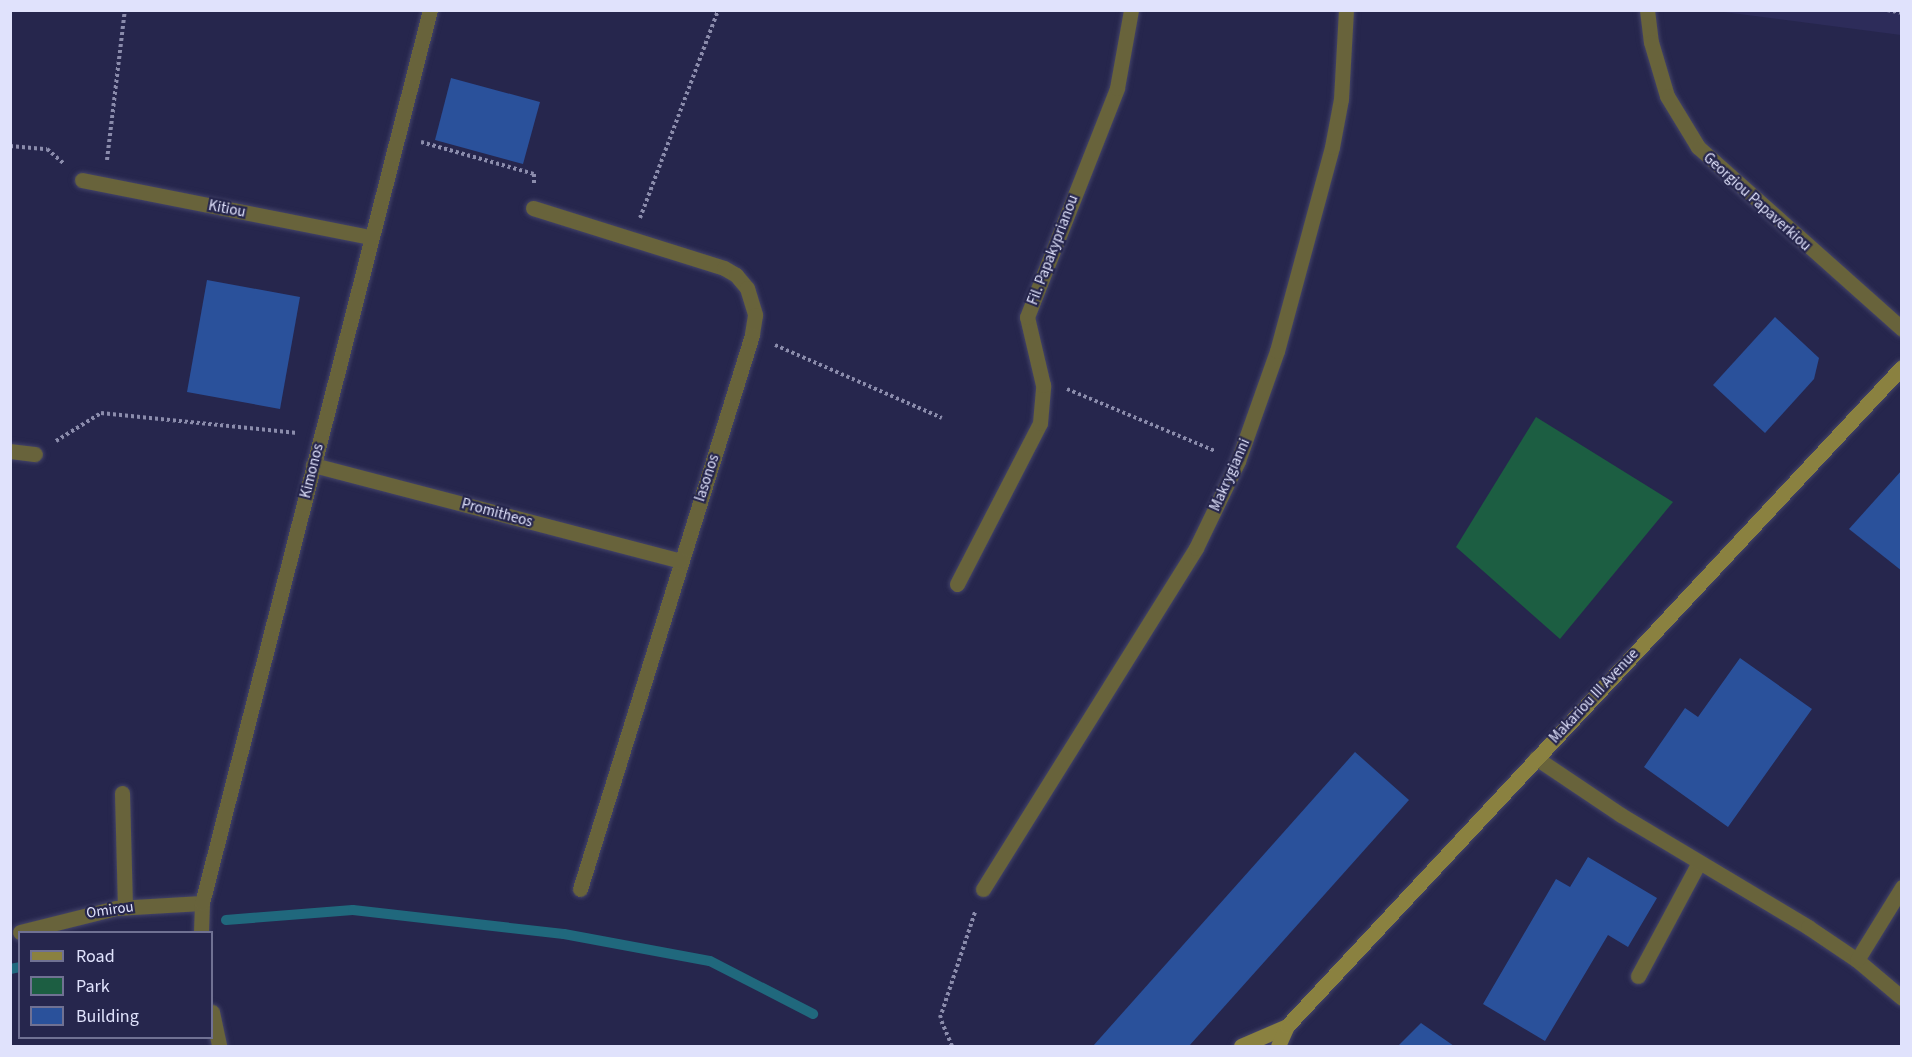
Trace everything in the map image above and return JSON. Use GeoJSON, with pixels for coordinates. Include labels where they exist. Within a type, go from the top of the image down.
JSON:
{"type":"FeatureCollection","features":[{"type":"Feature","properties":{"kind":"street","name":"Kimonos"},"geometry":{"type":"LineString","coordinates":[[201,931],[202,903],[430,10]]}},
{"type":"Feature","properties":{"kind":"street","name":"Fil. Papakyprianou"},"geometry":{"type":"LineString","coordinates":[[957,584],[1040,423],[1042,378],[1027,317],[1117,88],[1131,10]]}},
{"type":"Feature","properties":{"kind":"street","name":"Makrygianni"},"geometry":{"type":"LineString","coordinates":[[983,889],[1196,548],[1238,461],[1276,351],[1332,147],[1343,80],[1346,10]]}},
{"type":"Feature","properties":{"kind":"street","name":"Georgiou Papaverkiou"},"geometry":{"type":"LineString","coordinates":[[1648,10],[1651,42],[1666,96],[1698,147],[1902,329]]}},
{"type":"Feature","properties":{"kind":"street","name":"Kitiou"},"geometry":{"type":"LineString","coordinates":[[82,180],[371,237]]}},
{"type":"Feature","properties":{"kind":"street","name":"Iasonos"},"geometry":{"type":"LineString","coordinates":[[533,208],[736,275],[752,302],[752,335],[580,889]]}},
{"type":"Feature","properties":{"kind":"street","name":"Makariou III Avenue"},"geometry":{"type":"LineString","coordinates":[[1278,1047],[1287,1026],[1902,367]]}},
{"type":"Feature","properties":{"kind":"street"},"geometry":{"type":"LineString","coordinates":[[10,451],[34,454]]}},
{"type":"Feature","properties":{"kind":"street","name":"Promitheos"},"geometry":{"type":"LineString","coordinates":[[313,465],[681,561]]}},
{"type":"Feature","properties":{"kind":"street"},"geometry":{"type":"LineString","coordinates":[[1536,758],[1857,960],[1902,998]]}},
{"type":"Feature","properties":{"kind":"street"},"geometry":{"type":"LineString","coordinates":[[122,793],[125,907]]}},
{"type":"Feature","properties":{"kind":"street"},"geometry":{"type":"LineString","coordinates":[[1638,976],[1699,862]]}},
{"type":"Feature","properties":{"kind":"street"},"geometry":{"type":"LineString","coordinates":[[1857,960],[1902,887]]}},
{"type":"Feature","properties":{"kind":"street","name":"Omirou"},"geometry":{"type":"LineString","coordinates":[[27,931],[82,914],[125,907],[202,903]]}},
{"type":"Feature","properties":{"kind":"street"},"geometry":{"type":"LineString","coordinates":[[213,1017],[219,1047]]}},
{"type":"Feature","properties":{"kind":"street","name":"Makariou III Avenue"},"geometry":{"type":"LineString","coordinates":[[1241,1047],[1287,1026]]}},
{"type":"Feature","properties":{"kind":"path"},"geometry":{"type":"LineString","coordinates":[[104,184],[125,10]]}},
{"type":"Feature","properties":{"kind":"path"},"geometry":{"type":"LineString","coordinates":[[632,240],[718,10]]}},
{"type":"Feature","properties":{"kind":"path"},"geometry":{"type":"LineString","coordinates":[[1887,10],[1902,13]]}},
{"type":"Feature","properties":{"kind":"path"},"geometry":{"type":"LineString","coordinates":[[397,135],[534,174],[533,208]]}},
{"type":"Feature","properties":{"kind":"path"},"geometry":{"type":"LineString","coordinates":[[10,146],[47,149],[82,180]]}},
{"type":"Feature","properties":{"kind":"path"},"geometry":{"type":"LineString","coordinates":[[752,335],[942,418]]}},
{"type":"Feature","properties":{"kind":"path"},"geometry":{"type":"LineString","coordinates":[[1042,378],[1238,461]]}},
{"type":"Feature","properties":{"kind":"path"},"geometry":{"type":"LineString","coordinates":[[34,454],[101,413],[321,436]]}},
{"type":"Feature","properties":{"kind":"path"},"geometry":{"type":"LineString","coordinates":[[952,1047],[940,1018],[983,889]]}},
{"type":"Feature","properties":{"kind":"shaded area"},"geometry":{"type":"Polygon","coordinates":[[[1716,11],[1901,11],[1901,35],[1716,11]]]}},
{"type":"Feature","properties":{"kind":"green space"},"geometry":{"type":"Polygon","coordinates":[[[1536,417],[1673,502],[1560,639],[1456,547],[1536,417]]]}},
{"type":"Feature","properties":{"kind":"building"},"geometry":{"type":"Polygon","coordinates":[[[451,78],[540,102],[523,164],[435,140],[451,78]]]}},
{"type":"Feature","properties":{"kind":"building"},"geometry":{"type":"Polygon","coordinates":[[[207,280],[300,297],[280,409],[187,392],[207,280]]]}},
{"type":"Feature","properties":{"kind":"building"},"geometry":{"type":"Polygon","coordinates":[[[1775,317],[1819,358],[1814,379],[1765,433],[1713,385],[1775,317]]]}},
{"type":"Feature","properties":{"kind":"building"},"geometry":{"type":"Polygon","coordinates":[[[1902,470],[1902,571],[1849,529],[1902,470]]]}},
{"type":"Feature","properties":{"kind":"building"},"geometry":{"type":"Polygon","coordinates":[[[1740,658],[1812,709],[1728,827],[1644,767],[1685,708],[1698,717],[1740,658]]]}},
{"type":"Feature","properties":{"kind":"building"},"geometry":{"type":"Polygon","coordinates":[[[1355,752],[1409,800],[1189,1046],[1093,1046],[1355,752]]]}},
{"type":"Feature","properties":{"kind":"building"},"geometry":{"type":"Polygon","coordinates":[[[1588,857],[1657,898],[1628,947],[1608,935],[1545,1041],[1483,1004],[1556,879],[1570,887],[1588,857]]]}},
{"type":"Feature","properties":{"kind":"building"},"geometry":{"type":"Polygon","coordinates":[[[1421,1023],[1454,1046],[1398,1046],[1421,1023]]]}},
{"type":"Feature","properties":{"kind":"waterway"},"geometry":{"type":"LineString","coordinates":[[226,920],[353,910],[564,934],[710,961],[813,1014]]}},
{"type":"Feature","properties":{"kind":"waterway"},"geometry":{"type":"LineString","coordinates":[[10,969],[18,967]]}}]}
